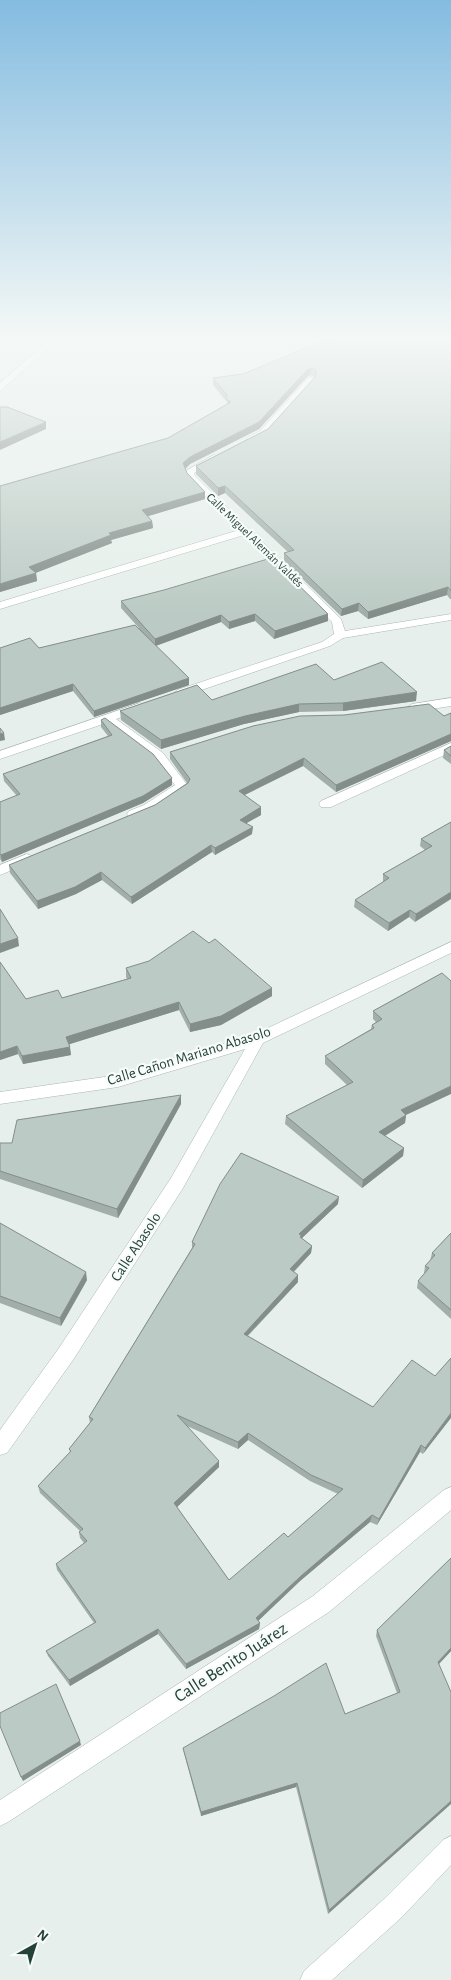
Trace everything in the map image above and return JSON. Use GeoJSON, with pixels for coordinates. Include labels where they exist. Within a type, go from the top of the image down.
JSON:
{"type":"FeatureCollection","features":[{"type":"Feature","properties":{"kind":"street"},"geometry":{"type":"LineString","coordinates":[[237,447],[266,429]]}},
{"type":"Feature","properties":{"kind":"street","name":"Calle Miguel Alemán Valdés"},"geometry":{"type":"LineString","coordinates":[[220,455],[189,472],[191,477],[337,621],[340,635]]}},
{"type":"Feature","properties":{"kind":"street"},"geometry":{"type":"LineString","coordinates":[[0,606],[247,531]]}},
{"type":"Feature","properties":{"kind":"street"},"geometry":{"type":"LineString","coordinates":[[171,697],[326,644],[340,635],[451,617]]}},
{"type":"Feature","properties":{"kind":"street"},"geometry":{"type":"LineString","coordinates":[[398,710],[451,702]]}},
{"type":"Feature","properties":{"kind":"street"},"geometry":{"type":"LineString","coordinates":[[0,755],[153,703]]}},
{"type":"Feature","properties":{"kind":"street"},"geometry":{"type":"LineString","coordinates":[[107,718],[163,755],[182,786],[149,808],[123,819]]}},
{"type":"Feature","properties":{"kind":"street"},"geometry":{"type":"LineString","coordinates":[[326,804],[451,747]]}},
{"type":"Feature","properties":{"kind":"street"},"geometry":{"type":"LineString","coordinates":[[0,870],[35,855]]}},
{"type":"Feature","properties":{"kind":"street","name":"Calle Cañon Mariano Abasolo"},"geometry":{"type":"LineString","coordinates":[[0,1098],[118,1081],[258,1039],[451,947]]}},
{"type":"Feature","properties":{"kind":"street","name":"Calle Abasolo"},"geometry":{"type":"LineString","coordinates":[[0,1446],[66,1354],[177,1184],[258,1039]]}},
{"type":"Feature","properties":{"kind":"street","name":"Calle Benito Juárez"},"geometry":{"type":"LineString","coordinates":[[0,1814],[321,1604],[451,1497]]}},
{"type":"Feature","properties":{"kind":"street"},"geometry":{"type":"LineString","coordinates":[[313,1980],[393,1908],[451,1848]]}},
{"type":"Feature","properties":{"kind":"building"},"geometry":{"type":"Polygon","coordinates":[[[0,429],[29,429],[0,442],[0,429]]]}},
{"type":"Feature","properties":{"kind":"building"},"geometry":{"type":"Polygon","coordinates":[[[183,429],[244,429],[190,457],[183,463],[187,473],[205,492],[142,510],[152,521],[109,533],[111,535],[29,567],[36,573],[0,584],[0,486],[168,438],[183,429]]]}},
{"type":"Feature","properties":{"kind":"building"},"geometry":{"type":"Polygon","coordinates":[[[267,429],[451,429],[451,591],[448,587],[368,612],[359,603],[342,609],[284,553],[294,550],[225,486],[218,488],[196,466],[267,429]]]}},
{"type":"Feature","properties":{"kind":"building"},"geometry":{"type":"Polygon","coordinates":[[[271,558],[328,614],[275,631],[255,614],[229,622],[221,615],[155,639],[121,601],[164,590],[271,558]]]}},
{"type":"Feature","properties":{"kind":"building"},"geometry":{"type":"Polygon","coordinates":[[[135,625],[189,678],[94,711],[73,684],[0,708],[0,648],[30,638],[39,648],[135,625]]]}},
{"type":"Feature","properties":{"kind":"building"},"geometry":{"type":"Polygon","coordinates":[[[382,662],[417,692],[343,703],[299,704],[245,716],[161,740],[120,711],[197,685],[212,700],[316,664],[334,680],[382,662]]]}},
{"type":"Feature","properties":{"kind":"building"},"geometry":{"type":"Polygon","coordinates":[[[429,704],[444,716],[451,713],[451,734],[336,785],[304,758],[239,791],[261,807],[240,820],[253,827],[215,848],[211,845],[131,897],[101,872],[75,887],[37,901],[9,865],[155,805],[188,783],[190,779],[170,752],[253,726],[300,716],[344,715],[429,704]]]}},
{"type":"Feature","properties":{"kind":"building"},"geometry":{"type":"Polygon","coordinates":[[[105,718],[153,754],[172,778],[143,796],[1,855],[0,802],[20,794],[3,774],[112,735],[101,720],[105,718]]]}},
{"type":"Feature","properties":{"kind":"building"},"geometry":{"type":"Polygon","coordinates":[[[451,746],[451,756],[444,750],[451,746]]]}},
{"type":"Feature","properties":{"kind":"building"},"geometry":{"type":"Polygon","coordinates":[[[451,822],[451,892],[416,914],[410,910],[389,923],[355,900],[389,878],[383,874],[432,846],[421,839],[451,822]]]}},
{"type":"Feature","properties":{"kind":"building"},"geometry":{"type":"Polygon","coordinates":[[[0,909],[18,938],[0,944],[0,909]]]}},
{"type":"Feature","properties":{"kind":"building"},"geometry":{"type":"Polygon","coordinates":[[[193,931],[209,943],[215,939],[272,988],[221,1016],[190,1024],[179,1002],[66,1037],[70,1047],[22,1056],[17,1046],[0,1052],[0,962],[26,999],[58,990],[62,998],[131,978],[126,968],[149,961],[193,931]]]}},
{"type":"Feature","properties":{"kind":"building"},"geometry":{"type":"Polygon","coordinates":[[[442,973],[451,981],[451,1086],[401,1110],[406,1115],[379,1132],[404,1148],[363,1180],[286,1116],[353,1082],[325,1056],[374,1028],[372,1025],[382,1019],[373,1011],[442,973]]]}},
{"type":"Feature","properties":{"kind":"building"},"geometry":{"type":"Polygon","coordinates":[[[181,1095],[117,1209],[0,1171],[0,1143],[12,1143],[17,1120],[181,1095]]]}},
{"type":"Feature","properties":{"kind":"building"},"geometry":{"type":"Polygon","coordinates":[[[241,1153],[339,1197],[299,1234],[302,1236],[300,1237],[312,1246],[290,1269],[298,1275],[244,1334],[373,1407],[412,1360],[435,1376],[451,1358],[451,1413],[425,1448],[421,1445],[379,1519],[372,1515],[301,1576],[256,1618],[260,1623],[186,1664],[158,1629],[69,1680],[46,1651],[96,1622],[56,1564],[87,1541],[79,1532],[83,1529],[38,1486],[71,1451],[69,1449],[93,1419],[89,1417],[195,1244],[192,1242],[220,1184],[241,1153]],[[177,1415],[219,1461],[174,1503],[229,1580],[284,1533],[288,1537],[343,1489],[311,1475],[248,1433],[238,1442],[177,1415]]]}},
{"type":"Feature","properties":{"kind":"building"},"geometry":{"type":"Polygon","coordinates":[[[0,1223],[86,1272],[60,1318],[0,1296],[0,1223]]]}},
{"type":"Feature","properties":{"kind":"building"},"geometry":{"type":"Polygon","coordinates":[[[451,1233],[451,1310],[418,1281],[429,1268],[425,1266],[435,1255],[432,1253],[451,1233]]]}},
{"type":"Feature","properties":{"kind":"building"},"geometry":{"type":"Polygon","coordinates":[[[451,1558],[451,1648],[438,1662],[451,1692],[451,1801],[329,1910],[297,1783],[201,1812],[183,1748],[274,1696],[326,1663],[345,1714],[400,1692],[377,1630],[451,1558]]]}},
{"type":"Feature","properties":{"kind":"building"},"geometry":{"type":"Polygon","coordinates":[[[56,1684],[80,1741],[21,1777],[0,1726],[0,1713],[56,1684]]]}}]}
